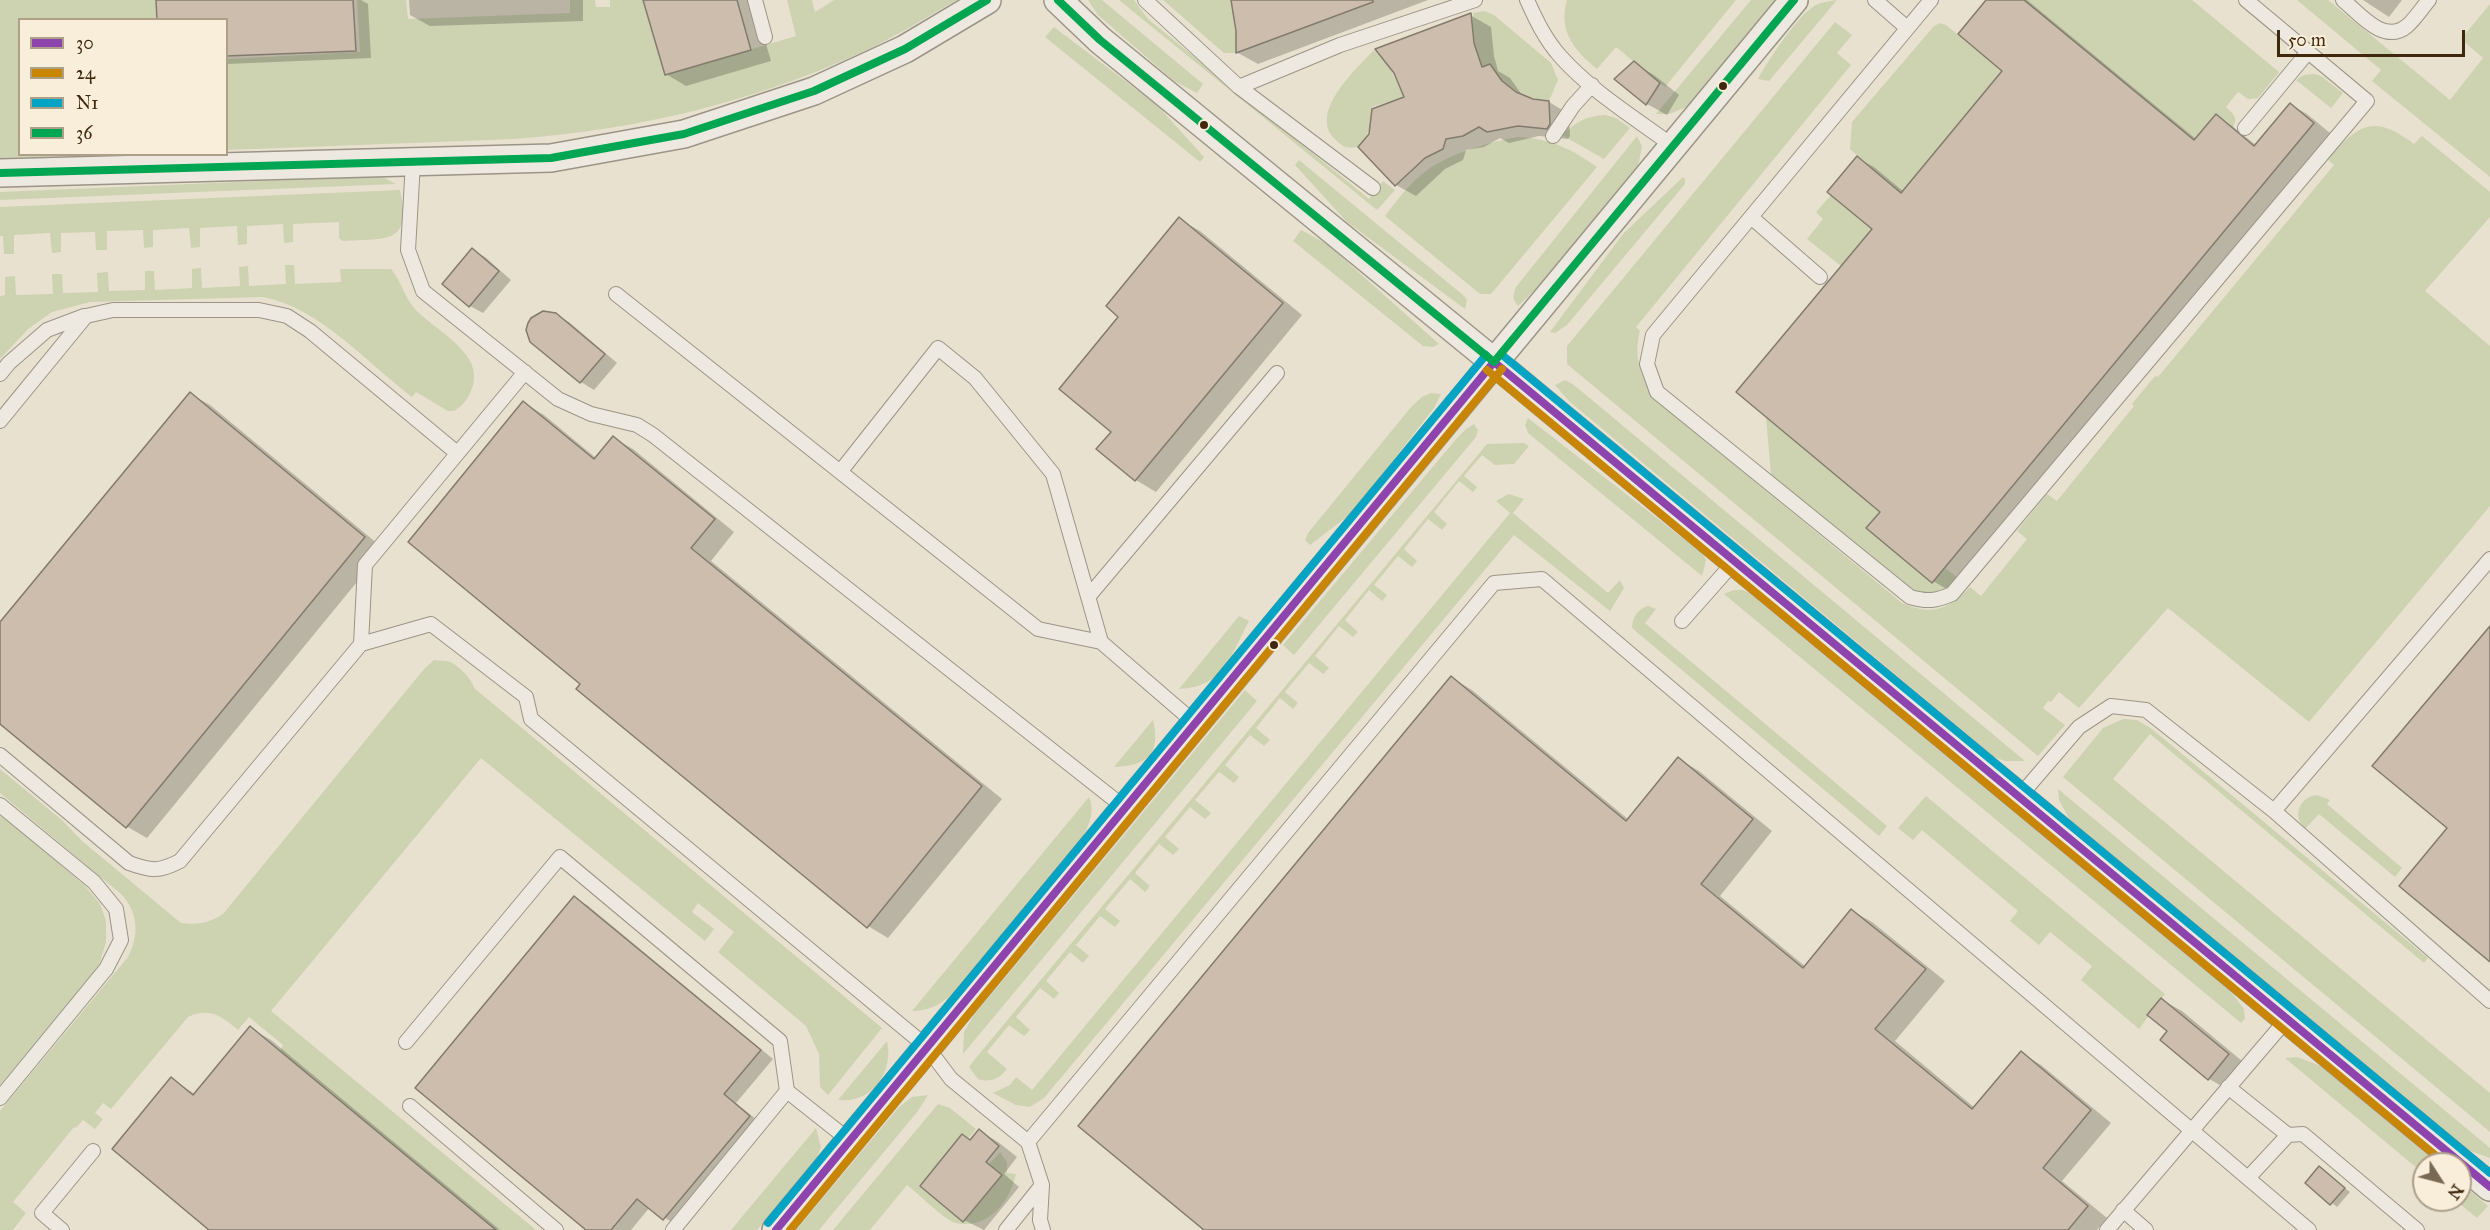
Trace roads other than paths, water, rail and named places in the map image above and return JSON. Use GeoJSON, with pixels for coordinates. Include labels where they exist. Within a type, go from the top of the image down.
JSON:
{"type":"FeatureCollection","features":[{"type":"Feature","properties":{"kind":"street"},"geometry":{"type":"LineString","coordinates":[[0,173],[551,158],[684,134],[814,92],[905,49],[987,0]]}},
{"type":"Feature","properties":{"kind":"street"},"geometry":{"type":"LineString","coordinates":[[1058,0],[1109,47],[1494,362],[2490,1187]]}},
{"type":"Feature","properties":{"kind":"street"},"geometry":{"type":"LineString","coordinates":[[776,1230],[1794,0]]}},
{"type":"Feature","properties":{"kind":"lane"},"geometry":{"type":"LineString","coordinates":[[755,0],[765,37]]}},
{"type":"Feature","properties":{"kind":"lane"},"geometry":{"type":"LineString","coordinates":[[1145,0],[1239,87],[1373,188]]}},
{"type":"Feature","properties":{"kind":"lane"},"geometry":{"type":"LineString","coordinates":[[1239,87],[1340,45],[1475,0]]}},
{"type":"Feature","properties":{"kind":"lane"},"geometry":{"type":"LineString","coordinates":[[1527,0],[1540,28],[1559,55],[1592,85],[1673,146]]}},
{"type":"Feature","properties":{"kind":"lane"},"geometry":{"type":"LineString","coordinates":[[1875,0],[1907,28]]}},
{"type":"Feature","properties":{"kind":"lane"},"geometry":{"type":"LineString","coordinates":[[1931,0],[1653,334],[1647,364],[1657,392],[1910,597],[1924,601],[1937,601],[1952,594],[2367,101],[2246,0]]}},
{"type":"Feature","properties":{"kind":"lane"},"geometry":{"type":"LineString","coordinates":[[2343,0],[2379,29],[2384,32],[2395,32],[2407,26],[2428,0]]}},
{"type":"Feature","properties":{"kind":"lane"},"geometry":{"type":"LineString","coordinates":[[2245,128],[2308,52]]}},
{"type":"Feature","properties":{"kind":"lane"},"geometry":{"type":"LineString","coordinates":[[1553,136],[1568,112],[1592,85]]}},
{"type":"Feature","properties":{"kind":"lane"},"geometry":{"type":"LineString","coordinates":[[413,162],[408,250],[423,291],[558,399],[573,407],[637,425],[653,435],[1125,808]]}},
{"type":"Feature","properties":{"kind":"lane"},"geometry":{"type":"LineString","coordinates":[[1751,217],[1820,277]]}},
{"type":"Feature","properties":{"kind":"lane"},"geometry":{"type":"LineString","coordinates":[[616,294],[1038,629],[1101,642],[1195,723]]}},
{"type":"Feature","properties":{"kind":"lane"},"geometry":{"type":"LineString","coordinates":[[0,374],[9,363],[47,330],[86,316],[113,310],[259,310],[287,316],[310,331],[458,453]]}},
{"type":"Feature","properties":{"kind":"lane"},"geometry":{"type":"LineString","coordinates":[[0,421],[86,316]]}},
{"type":"Feature","properties":{"kind":"lane"},"geometry":{"type":"LineString","coordinates":[[840,472],[938,348],[975,378],[1053,474],[1101,642]]}},
{"type":"Feature","properties":{"kind":"lane"},"geometry":{"type":"LineString","coordinates":[[361,644],[365,565],[525,372]]}},
{"type":"Feature","properties":{"kind":"lane"},"geometry":{"type":"LineString","coordinates":[[1088,597],[1277,373]]}},
{"type":"Feature","properties":{"kind":"lane"},"geometry":{"type":"LineString","coordinates":[[2274,811],[2490,558]]}},
{"type":"Feature","properties":{"kind":"lane"},"geometry":{"type":"LineString","coordinates":[[1682,621],[1735,561]]}},
{"type":"Feature","properties":{"kind":"lane"},"geometry":{"type":"LineString","coordinates":[[1028,1142],[1494,582],[1542,579],[2117,1058],[2191,1130],[2309,1230]]}},
{"type":"Feature","properties":{"kind":"lane"},"geometry":{"type":"LineString","coordinates":[[0,755],[129,863],[148,870],[165,869],[180,861],[361,644],[431,624],[526,697],[531,719],[927,1047],[951,1079],[1028,1142],[1042,1185],[1040,1220],[1043,1230]]}},
{"type":"Feature","properties":{"kind":"lane"},"geometry":{"type":"LineString","coordinates":[[2019,797],[2079,727],[2111,706],[2145,710],[2274,811],[2490,1001]]}},
{"type":"Feature","properties":{"kind":"lane"},"geometry":{"type":"LineString","coordinates":[[0,805],[94,882],[116,909],[121,940],[106,969],[0,1098]]}},
{"type":"Feature","properties":{"kind":"lane"},"geometry":{"type":"LineString","coordinates":[[406,1042],[560,857],[780,1041],[787,1090],[850,1141]]}},
{"type":"Feature","properties":{"kind":"lane"},"geometry":{"type":"LineString","coordinates":[[2107,1230],[2287,1019]]}},
{"type":"Feature","properties":{"kind":"lane"},"geometry":{"type":"LineString","coordinates":[[2228,1087],[2288,1135],[2303,1134],[2417,1230]]}},
{"type":"Feature","properties":{"kind":"lane"},"geometry":{"type":"LineString","coordinates":[[673,1230],[787,1090]]}},
{"type":"Feature","properties":{"kind":"lane"},"geometry":{"type":"LineString","coordinates":[[410,1106],[556,1230]]}},
{"type":"Feature","properties":{"kind":"lane"},"geometry":{"type":"LineString","coordinates":[[2248,1178],[2288,1135]]}},
{"type":"Feature","properties":{"kind":"lane"},"geometry":{"type":"LineString","coordinates":[[62,1230],[42,1213],[93,1151]]}},
{"type":"Feature","properties":{"kind":"lane"},"geometry":{"type":"LineString","coordinates":[[1006,1230],[1042,1185]]}},
{"type":"Feature","properties":{"kind":"lane"},"geometry":{"type":"LineString","coordinates":[[2123,1210],[2146,1230]]}}]}
